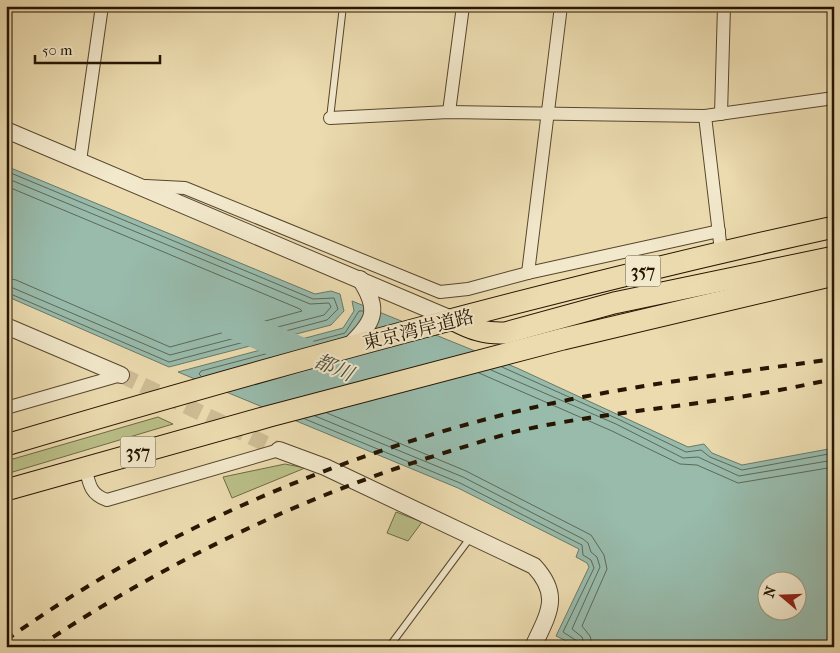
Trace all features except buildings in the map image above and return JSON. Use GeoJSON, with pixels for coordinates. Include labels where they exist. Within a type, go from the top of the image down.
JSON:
{"type":"FeatureCollection","features":[{"type":"Feature","properties":{"kind":"highway","name":"東京湾岸道路"},"geometry":{"type":"LineString","coordinates":[[6,445],[348,346],[454,320],[720,241],[834,227]]}},
{"type":"Feature","properties":{"kind":"highway"},"geometry":{"type":"LineString","coordinates":[[454,320],[474,330],[489,334],[505,333],[614,303],[834,257]]}},
{"type":"Feature","properties":{"kind":"highway","name":"357"},"geometry":{"type":"LineString","coordinates":[[6,490],[85,466],[270,416],[636,320],[834,275]]}},
{"type":"Feature","properties":{"kind":"street"},"geometry":{"type":"LineString","coordinates":[[80,161],[102,6]]}},
{"type":"Feature","properties":{"kind":"street"},"geometry":{"type":"LineString","coordinates":[[450,112],[463,6]]}},
{"type":"Feature","properties":{"kind":"street"},"geometry":{"type":"LineString","coordinates":[[528,273],[561,6]]}},
{"type":"Feature","properties":{"kind":"street"},"geometry":{"type":"LineString","coordinates":[[721,114],[724,6]]}},
{"type":"Feature","properties":{"kind":"street"},"geometry":{"type":"LineString","coordinates":[[330,118],[450,112],[705,116],[834,98]]}},
{"type":"Feature","properties":{"kind":"street"},"geometry":{"type":"LineString","coordinates":[[136,186],[185,188],[440,292],[468,289],[528,273],[720,241],[705,116]]}},
{"type":"Feature","properties":{"kind":"street"},"geometry":{"type":"LineString","coordinates":[[6,130],[454,320]]}},
{"type":"Feature","properties":{"kind":"street"},"geometry":{"type":"LineString","coordinates":[[348,346],[364,331],[373,316],[374,307],[369,293],[360,279]]}},
{"type":"Feature","properties":{"kind":"street"},"geometry":{"type":"LineString","coordinates":[[6,326],[121,375]]}},
{"type":"Feature","properties":{"kind":"street"},"geometry":{"type":"LineString","coordinates":[[6,408],[121,375]]}},
{"type":"Feature","properties":{"kind":"street"},"geometry":{"type":"LineString","coordinates":[[85,466],[91,491],[98,497],[107,500],[279,450],[325,467],[470,538],[534,566],[546,580],[551,598],[547,617],[533,647]]}},
{"type":"Feature","properties":{"kind":"lane"},"geometry":{"type":"LineString","coordinates":[[330,118],[343,6]]}},
{"type":"Feature","properties":{"kind":"lane"},"geometry":{"type":"LineString","coordinates":[[389,647],[470,538]]}},
{"type":"Feature","properties":{"kind":"green space"},"geometry":{"type":"Polygon","coordinates":[[[158,417],[173,424],[6,474],[6,461],[158,417]]]}},
{"type":"Feature","properties":{"kind":"green space"},"geometry":{"type":"Polygon","coordinates":[[[285,464],[305,468],[232,498],[223,477],[285,464]]]}},
{"type":"Feature","properties":{"kind":"green space"},"geometry":{"type":"Polygon","coordinates":[[[396,512],[422,522],[408,541],[387,533],[396,512]]]}},
{"type":"Feature","properties":{"kind":"water"},"geometry":{"type":"Polygon","coordinates":[[[6,166],[315,294],[331,291],[340,294],[344,311],[331,325],[169,367],[6,296],[6,166]]]}},
{"type":"Feature","properties":{"kind":"water"},"geometry":{"type":"Polygon","coordinates":[[[352,301],[517,368],[688,447],[704,444],[712,453],[742,465],[834,448],[834,647],[579,647],[556,636],[589,567],[587,563],[576,557],[579,549],[458,488],[178,372],[343,328],[354,311],[352,301]]]}},
{"type":"Feature","properties":{"kind":"waterway","name":"都川"},"geometry":{"type":"LineString","coordinates":[[234,324],[319,360]]}},
{"type":"Feature","properties":{"kind":"tunnel"},"geometry":{"type":"LineString","coordinates":[[121,375],[279,450]]}},
{"type":"Feature","properties":{"kind":"railway"},"geometry":{"type":"LineString","coordinates":[[6,640],[66,600],[128,563],[192,529],[258,498],[324,471],[392,447],[461,426],[568,400],[682,380],[834,359]]}},
{"type":"Feature","properties":{"kind":"railway"},"geometry":{"type":"LineString","coordinates":[[38,647],[137,586],[240,532],[347,486],[402,467],[503,435],[545,425],[746,396],[834,379]]}}]}
